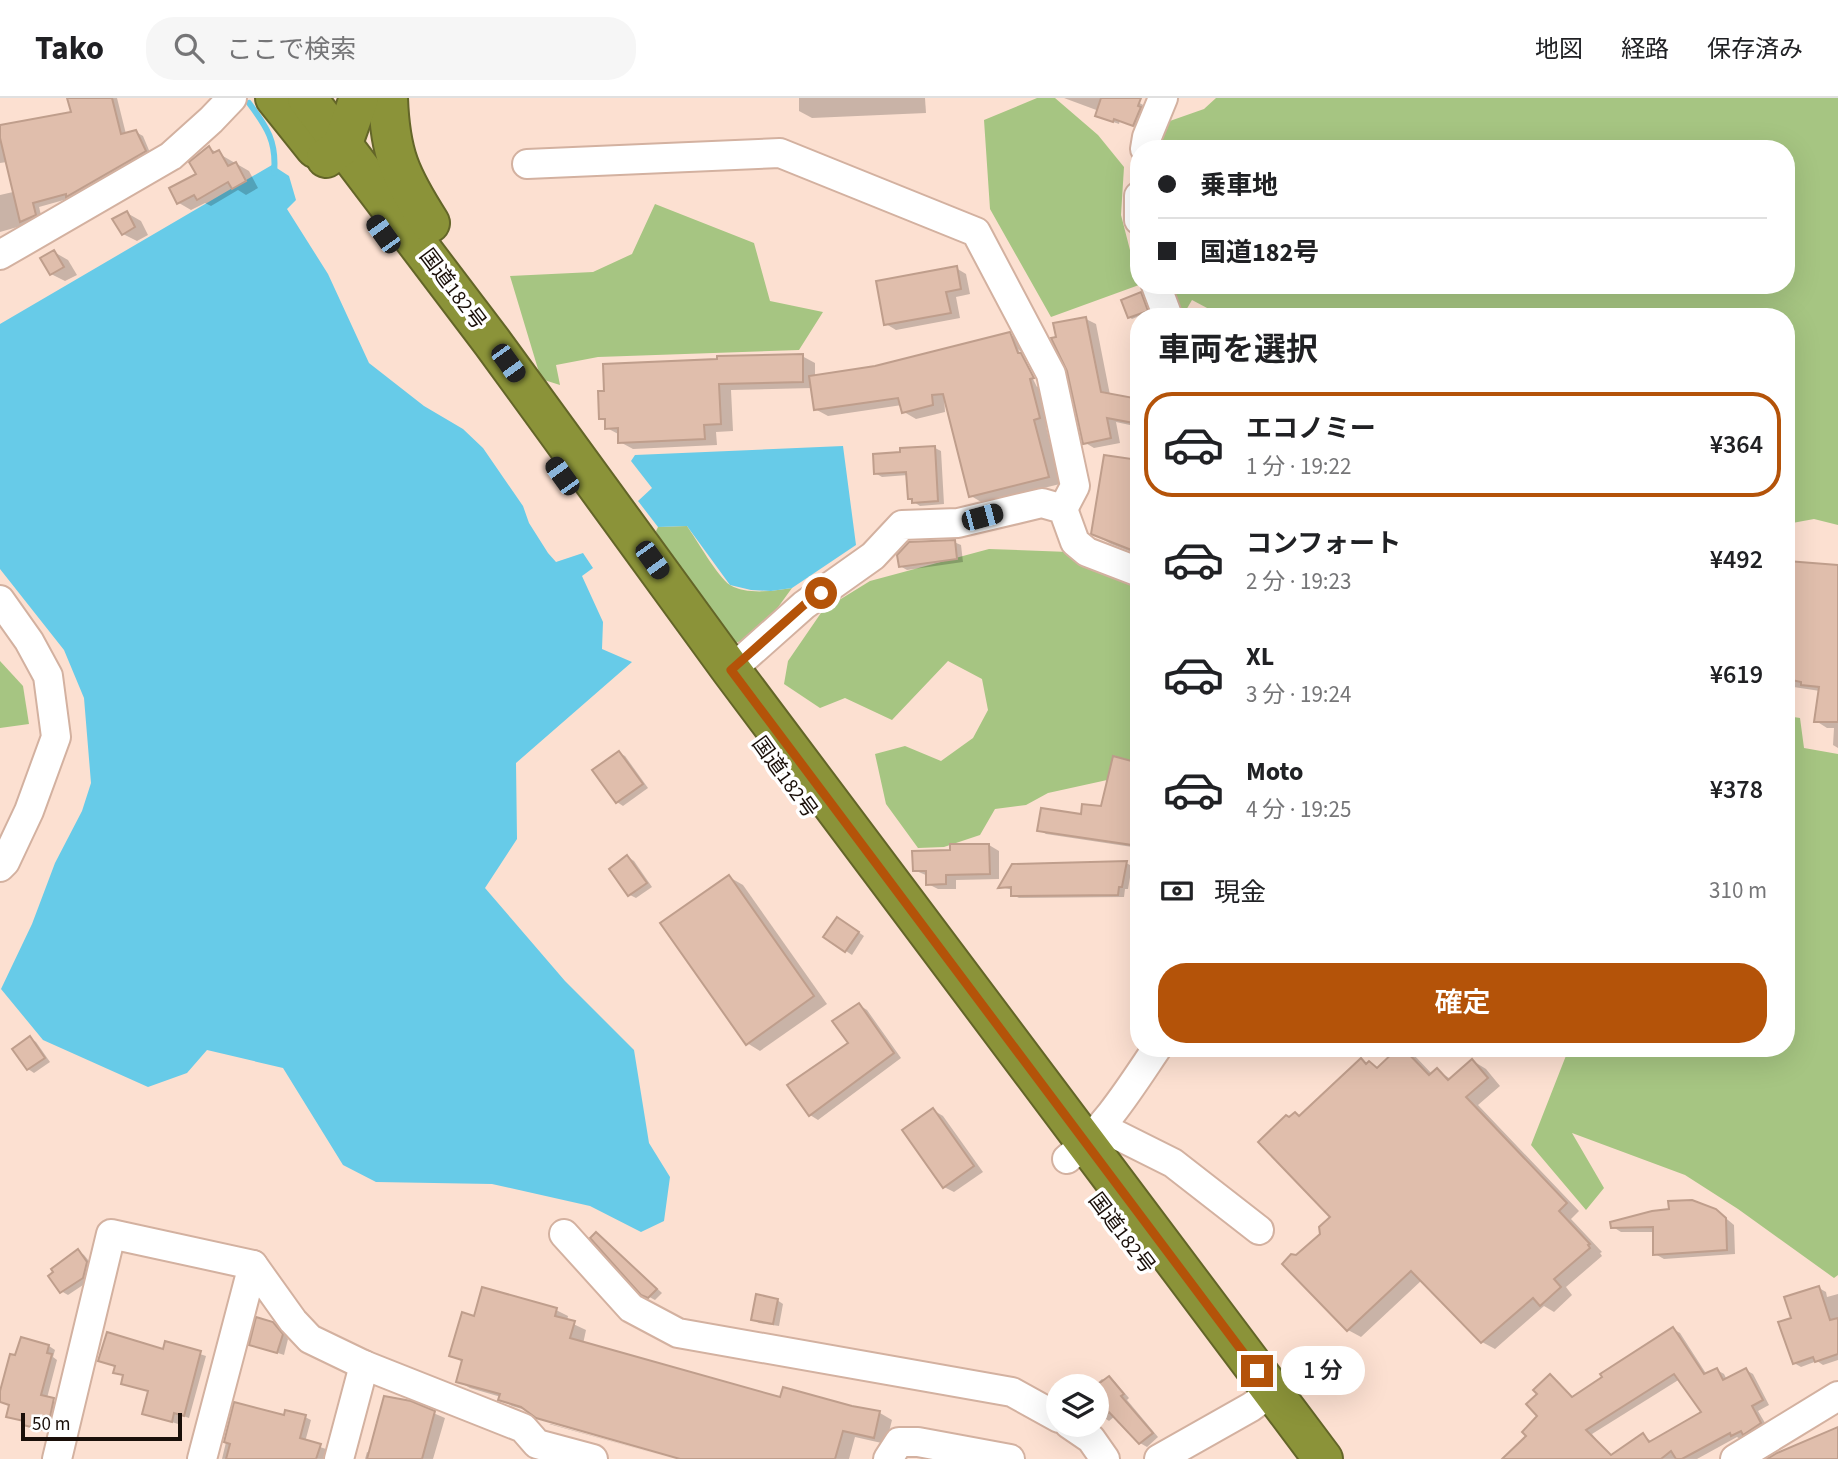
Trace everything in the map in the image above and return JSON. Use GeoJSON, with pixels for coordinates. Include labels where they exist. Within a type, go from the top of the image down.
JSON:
{"type":"FeatureCollection","features":[{"type":"Feature","properties":{"kind":"highway"},"geometry":{"type":"LineString","coordinates":[[333,153],[359,98]]}},
{"type":"Feature","properties":{"kind":"highway"},"geometry":{"type":"LineString","coordinates":[[388,98],[389,132],[400,171],[476,293],[492,342]]}},
{"type":"Feature","properties":{"kind":"highway","name":"国道182号"},"geometry":{"type":"LineString","coordinates":[[288,101],[333,153],[383,234],[1085,1143]]}},
{"type":"Feature","properties":{"kind":"highway","name":"国道182号"},"geometry":{"type":"LineString","coordinates":[[333,153],[369,177],[731,670],[1085,1143],[1262,1399],[1290,1459]]}},
{"type":"Feature","properties":{"kind":"highway","name":"国道182号"},"geometry":{"type":"LineString","coordinates":[[1262,1399],[1323,1459]]}},
{"type":"Feature","properties":{"kind":"street"},"geometry":{"type":"LineString","coordinates":[[0,255],[171,156],[232,98]]}},
{"type":"Feature","properties":{"kind":"street"},"geometry":{"type":"LineString","coordinates":[[1146,140],[1163,98]]}},
{"type":"Feature","properties":{"kind":"street"},"geometry":{"type":"LineString","coordinates":[[527,164],[780,153],[976,232],[1051,374],[1076,486],[1063,509]]}},
{"type":"Feature","properties":{"kind":"street"},"geometry":{"type":"LineString","coordinates":[[731,670],[804,605],[873,556],[902,525],[958,523],[1042,503],[1063,509]]}},
{"type":"Feature","properties":{"kind":"street"},"geometry":{"type":"LineString","coordinates":[[1063,509],[1076,542],[1087,552],[1130,569]]}},
{"type":"Feature","properties":{"kind":"street"},"geometry":{"type":"LineString","coordinates":[[0,600],[29,641],[48,676],[56,737],[29,811],[5,863],[0,867]]}},
{"type":"Feature","properties":{"kind":"street"},"geometry":{"type":"LineString","coordinates":[[1151,1057],[1114,1111],[1085,1143],[1173,1163],[1259,1230]]}},
{"type":"Feature","properties":{"kind":"street"},"geometry":{"type":"LineString","coordinates":[[57,1459],[111,1234],[253,1265],[293,1321],[310,1339],[364,1365],[523,1428],[535,1451],[593,1459]]}},
{"type":"Feature","properties":{"kind":"street"},"geometry":{"type":"LineString","coordinates":[[564,1234],[631,1308],[678,1333],[1012,1392],[1046,1411]]}},
{"type":"Feature","properties":{"kind":"street"},"geometry":{"type":"LineString","coordinates":[[202,1459],[253,1265]]}},
{"type":"Feature","properties":{"kind":"street"},"geometry":{"type":"LineString","coordinates":[[339,1459],[364,1365]]}},
{"type":"Feature","properties":{"kind":"street"},"geometry":{"type":"LineString","coordinates":[[1735,1459],[1838,1396]]}},
{"type":"Feature","properties":{"kind":"street"},"geometry":{"type":"LineString","coordinates":[[1159,1459],[1262,1399]]}},
{"type":"Feature","properties":{"kind":"street"},"geometry":{"type":"LineString","coordinates":[[1088,1437],[1105,1459]]}},
{"type":"Feature","properties":{"kind":"street"},"geometry":{"type":"LineString","coordinates":[[888,1459],[899,1442],[918,1442],[1010,1459]]}},
{"type":"Feature","properties":{"kind":"green space"},"geometry":{"type":"Polygon","coordinates":[[[1037,98],[1055,98],[1098,135],[1124,167],[1121,215],[1130,250],[1130,288],[1051,317],[990,209],[984,120],[1037,98]]]}},
{"type":"Feature","properties":{"kind":"green space"},"geometry":{"type":"Polygon","coordinates":[[[1216,98],[1838,98],[1838,525],[1814,519],[1795,523],[1795,308],[1207,308],[1192,300],[1187,308],[1172,308],[1168,294],[1795,294],[1795,140],[1156,140],[1167,122],[1204,109],[1216,98]]]}},
{"type":"Feature","properties":{"kind":"green space"},"geometry":{"type":"Polygon","coordinates":[[[655,204],[754,243],[770,301],[823,312],[799,350],[598,357],[556,365],[560,385],[541,379],[510,276],[593,272],[632,254],[655,204]]]}},
{"type":"Feature","properties":{"kind":"green space"},"geometry":{"type":"Polygon","coordinates":[[[687,526],[713,566],[730,585],[752,591],[792,588],[757,636],[732,644],[705,610],[702,596],[665,551],[656,531],[658,527],[687,526]]]}},
{"type":"Feature","properties":{"kind":"green space"},"geometry":{"type":"Polygon","coordinates":[[[989,549],[1069,552],[1130,573],[1130,775],[1048,793],[1026,805],[995,809],[980,835],[944,847],[918,848],[886,804],[875,754],[905,746],[941,761],[973,738],[988,710],[982,679],[948,661],[892,720],[845,698],[820,708],[784,684],[788,661],[823,610],[870,581],[989,549]]]}},
{"type":"Feature","properties":{"kind":"green space"},"geometry":{"type":"Polygon","coordinates":[[[0,661],[23,686],[29,724],[0,728],[0,661]]]}},
{"type":"Feature","properties":{"kind":"green space"},"geometry":{"type":"Polygon","coordinates":[[[1795,717],[1800,718],[1804,748],[1838,754],[1838,1275],[1834,1278],[1738,1209],[1685,1175],[1572,1133],[1604,1188],[1586,1210],[1531,1145],[1565,1057],[1795,1057],[1795,717]]]}},
{"type":"Feature","properties":{"kind":"water"},"geometry":{"type":"Polygon","coordinates":[[[272,165],[289,176],[296,200],[287,209],[328,274],[369,363],[424,406],[463,429],[483,448],[523,506],[529,523],[556,562],[583,553],[593,568],[582,576],[603,622],[602,649],[632,662],[516,763],[517,839],[485,888],[565,981],[634,1050],[649,1143],[670,1177],[664,1221],[641,1232],[590,1206],[492,1184],[376,1182],[343,1165],[283,1068],[207,1050],[187,1073],[148,1087],[43,1040],[1,989],[32,924],[55,863],[82,811],[91,783],[84,698],[64,650],[0,569],[0,324],[272,165]]]}},
{"type":"Feature","properties":{"kind":"water"},"geometry":{"type":"Polygon","coordinates":[[[843,446],[856,545],[792,588],[771,591],[730,585],[687,526],[658,527],[638,501],[652,488],[631,461],[635,455],[843,446]]]}},
{"type":"Feature","properties":{"kind":"building"},"geometry":{"type":"Polygon","coordinates":[[[67,98],[112,98],[121,134],[136,130],[146,151],[66,197],[66,194],[33,203],[36,215],[20,222],[0,138],[0,125],[71,112],[67,98]]]}},
{"type":"Feature","properties":{"kind":"building"},"geometry":{"type":"Polygon","coordinates":[[[1101,98],[1141,98],[1138,106],[1141,107],[1133,126],[1095,116],[1101,98]]]}},
{"type":"Feature","properties":{"kind":"building"},"geometry":{"type":"Polygon","coordinates":[[[209,146],[213,153],[219,150],[228,166],[236,162],[246,181],[232,189],[228,182],[197,200],[194,195],[177,204],[169,188],[196,174],[189,162],[209,146]]]}},
{"type":"Feature","properties":{"kind":"building"},"geometry":{"type":"Polygon","coordinates":[[[127,211],[135,227],[122,235],[112,219],[127,211]]]}},
{"type":"Feature","properties":{"kind":"building"},"geometry":{"type":"Polygon","coordinates":[[[54,250],[64,267],[50,275],[40,258],[54,250]]]}},
{"type":"Feature","properties":{"kind":"building"},"geometry":{"type":"Polygon","coordinates":[[[957,266],[961,289],[946,292],[951,313],[884,325],[876,281],[957,266]]]}},
{"type":"Feature","properties":{"kind":"building"},"geometry":{"type":"Polygon","coordinates":[[[1142,294],[1147,308],[1130,308],[1128,318],[1121,300],[1142,294]]]}},
{"type":"Feature","properties":{"kind":"building"},"geometry":{"type":"Polygon","coordinates":[[[1086,317],[1101,392],[1130,397],[1130,422],[1107,418],[1111,438],[1083,444],[1067,371],[1051,338],[1056,337],[1053,323],[1086,317]]]}},
{"type":"Feature","properties":{"kind":"building"},"geometry":{"type":"Polygon","coordinates":[[[1010,332],[1018,353],[1021,353],[1034,378],[1030,379],[1040,418],[1034,420],[1049,477],[969,497],[943,394],[932,395],[933,405],[902,413],[898,398],[814,410],[809,376],[875,366],[1010,332]]]}},
{"type":"Feature","properties":{"kind":"building"},"geometry":{"type":"Polygon","coordinates":[[[803,354],[803,382],[719,384],[721,424],[704,425],[705,439],[618,443],[618,428],[605,429],[605,419],[599,419],[598,391],[604,391],[603,364],[717,359],[717,356],[803,354]]]}},
{"type":"Feature","properties":{"kind":"building"},"geometry":{"type":"Polygon","coordinates":[[[935,446],[938,501],[912,503],[912,499],[908,499],[906,472],[874,474],[873,454],[900,452],[900,448],[935,446]]]}},
{"type":"Feature","properties":{"kind":"building"},"geometry":{"type":"Polygon","coordinates":[[[1104,455],[1130,459],[1130,549],[1091,534],[1104,455]]]}},
{"type":"Feature","properties":{"kind":"building"},"geometry":{"type":"Polygon","coordinates":[[[955,540],[957,559],[899,567],[897,555],[909,542],[955,540]]]}},
{"type":"Feature","properties":{"kind":"building"},"geometry":{"type":"Polygon","coordinates":[[[1795,562],[1838,565],[1838,722],[1814,722],[1819,687],[1801,685],[1801,682],[1795,681],[1795,562]]]}},
{"type":"Feature","properties":{"kind":"building"},"geometry":{"type":"Polygon","coordinates":[[[619,751],[643,784],[616,803],[592,770],[619,751]]]}},
{"type":"Feature","properties":{"kind":"building"},"geometry":{"type":"Polygon","coordinates":[[[1113,756],[1130,761],[1130,845],[1037,831],[1041,808],[1081,814],[1082,804],[1101,806],[1113,756]]]}},
{"type":"Feature","properties":{"kind":"building"},"geometry":{"type":"Polygon","coordinates":[[[950,844],[989,844],[990,874],[946,875],[946,884],[926,885],[926,871],[913,871],[912,851],[950,850],[950,844]]]}},
{"type":"Feature","properties":{"kind":"building"},"geometry":{"type":"Polygon","coordinates":[[[627,855],[647,883],[628,896],[609,869],[627,855]]]}},
{"type":"Feature","properties":{"kind":"building"},"geometry":{"type":"Polygon","coordinates":[[[1127,861],[1118,895],[1011,896],[1011,887],[998,888],[1012,864],[1127,861]]]}},
{"type":"Feature","properties":{"kind":"building"},"geometry":{"type":"Polygon","coordinates":[[[729,875],[814,996],[746,1045],[660,923],[729,875]]]}},
{"type":"Feature","properties":{"kind":"building"},"geometry":{"type":"Polygon","coordinates":[[[837,917],[859,932],[845,952],[823,937],[837,917]]]}},
{"type":"Feature","properties":{"kind":"building"},"geometry":{"type":"Polygon","coordinates":[[[859,1003],[894,1053],[809,1116],[787,1085],[848,1043],[832,1021],[859,1003]]]}},
{"type":"Feature","properties":{"kind":"building"},"geometry":{"type":"Polygon","coordinates":[[[30,1036],[45,1058],[27,1070],[12,1049],[30,1036]]]}},
{"type":"Feature","properties":{"kind":"building"},"geometry":{"type":"Polygon","coordinates":[[[1389,1057],[1412,1057],[1429,1075],[1437,1068],[1448,1080],[1472,1059],[1488,1078],[1466,1097],[1567,1203],[1559,1211],[1590,1244],[1590,1248],[1554,1279],[1561,1287],[1540,1306],[1533,1298],[1481,1343],[1411,1271],[1347,1331],[1282,1264],[1291,1254],[1296,1255],[1320,1234],[1319,1227],[1330,1217],[1258,1142],[1286,1115],[1289,1117],[1295,1112],[1299,1116],[1361,1058],[1366,1064],[1369,1061],[1377,1068],[1389,1057]]]}},
{"type":"Feature","properties":{"kind":"building"},"geometry":{"type":"Polygon","coordinates":[[[933,1108],[974,1166],[943,1188],[902,1130],[933,1108]]]}},
{"type":"Feature","properties":{"kind":"building"},"geometry":{"type":"Polygon","coordinates":[[[1692,1200],[1716,1209],[1726,1218],[1727,1250],[1653,1255],[1653,1227],[1611,1228],[1610,1222],[1669,1209],[1668,1201],[1692,1200]]]}},
{"type":"Feature","properties":{"kind":"building"},"geometry":{"type":"Polygon","coordinates":[[[596,1232],[657,1289],[648,1298],[641,1295],[590,1238],[596,1232]]]}},
{"type":"Feature","properties":{"kind":"building"},"geometry":{"type":"Polygon","coordinates":[[[78,1249],[87,1262],[83,1278],[60,1293],[48,1276],[53,1272],[51,1269],[78,1249]]]}},
{"type":"Feature","properties":{"kind":"building"},"geometry":{"type":"Polygon","coordinates":[[[1819,1286],[1830,1320],[1838,1318],[1838,1354],[1815,1362],[1813,1357],[1793,1364],[1778,1322],[1791,1318],[1784,1297],[1819,1286]]]}},
{"type":"Feature","properties":{"kind":"building"},"geometry":{"type":"Polygon","coordinates":[[[482,1287],[557,1308],[555,1316],[575,1321],[570,1338],[780,1397],[783,1387],[880,1411],[874,1438],[843,1431],[835,1459],[680,1459],[536,1418],[521,1407],[498,1400],[500,1394],[456,1382],[462,1360],[449,1356],[462,1312],[474,1316],[482,1287]]]}},
{"type":"Feature","properties":{"kind":"building"},"geometry":{"type":"Polygon","coordinates":[[[756,1294],[778,1299],[773,1324],[751,1320],[756,1294]]]}},
{"type":"Feature","properties":{"kind":"building"},"geometry":{"type":"Polygon","coordinates":[[[256,1317],[273,1322],[283,1334],[277,1353],[249,1345],[256,1317]]]}},
{"type":"Feature","properties":{"kind":"building"},"geometry":{"type":"Polygon","coordinates":[[[1673,1327],[1704,1374],[1717,1368],[1723,1380],[1746,1368],[1763,1400],[1752,1406],[1761,1423],[1743,1435],[1741,1431],[1731,1436],[1730,1433],[1682,1459],[1676,1459],[1671,1451],[1661,1459],[1502,1459],[1526,1436],[1522,1432],[1537,1416],[1526,1404],[1537,1394],[1533,1390],[1550,1374],[1572,1397],[1602,1377],[1600,1374],[1673,1327]],[[1674,1374],[1586,1430],[1611,1455],[1643,1433],[1649,1442],[1701,1412],[1674,1374]]]}},
{"type":"Feature","properties":{"kind":"building"},"geometry":{"type":"Polygon","coordinates":[[[107,1332],[163,1349],[165,1341],[201,1351],[184,1416],[174,1413],[172,1422],[142,1414],[148,1391],[121,1384],[123,1375],[113,1373],[115,1366],[98,1361],[107,1332]]]}},
{"type":"Feature","properties":{"kind":"building"},"geometry":{"type":"Polygon","coordinates":[[[21,1337],[49,1345],[47,1353],[52,1354],[41,1395],[54,1398],[47,1431],[6,1417],[9,1405],[0,1402],[0,1391],[10,1354],[15,1355],[21,1337]]]}},
{"type":"Feature","properties":{"kind":"building"},"geometry":{"type":"Polygon","coordinates":[[[1109,1376],[1124,1394],[1121,1396],[1153,1433],[1139,1444],[1109,1412],[1109,1376]]]}},
{"type":"Feature","properties":{"kind":"building"},"geometry":{"type":"Polygon","coordinates":[[[384,1396],[411,1401],[435,1411],[422,1459],[367,1459],[384,1396]]]}},
{"type":"Feature","properties":{"kind":"building"},"geometry":{"type":"Polygon","coordinates":[[[234,1402],[284,1415],[285,1410],[306,1415],[300,1438],[321,1444],[316,1459],[226,1459],[230,1444],[224,1442],[234,1402]]]}},
{"type":"Feature","properties":{"kind":"building"},"geometry":{"type":"Polygon","coordinates":[[[1838,1427],[1838,1459],[1767,1459],[1777,1453],[1838,1427]]]}},
{"type":"Feature","properties":{"kind":"waterway"},"geometry":{"type":"LineString","coordinates":[[249,103],[269,135],[274,152],[274,173]]}},
{"type":"Feature","properties":{"kind":"route"},"geometry":{"type":"LineString","coordinates":[[821,593],[731,670],[1257,1371]]}}]}
